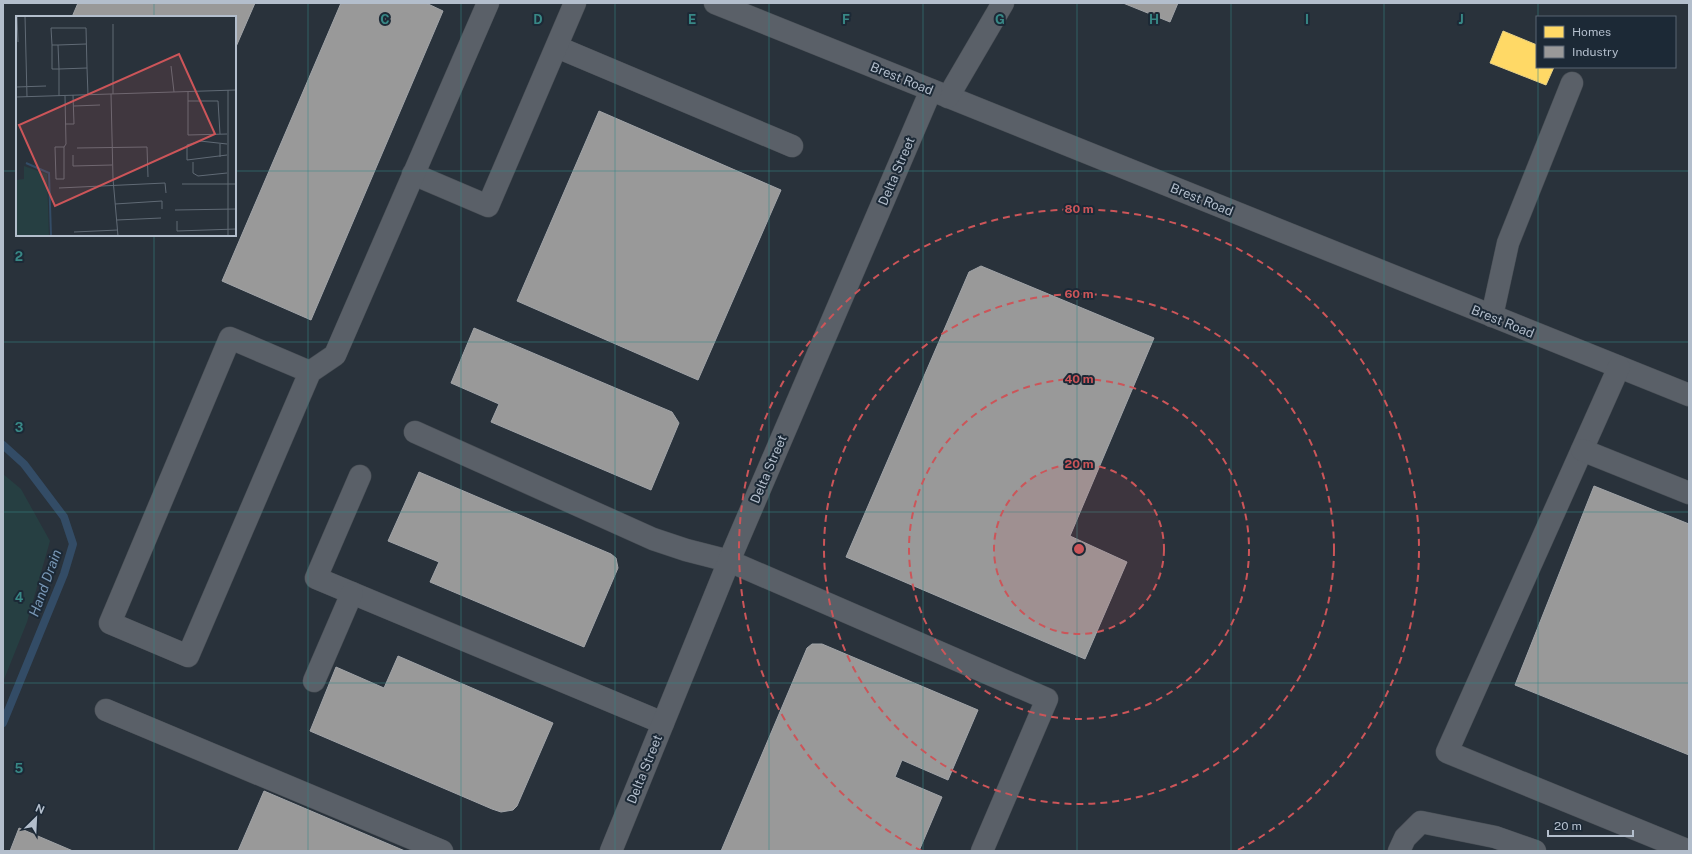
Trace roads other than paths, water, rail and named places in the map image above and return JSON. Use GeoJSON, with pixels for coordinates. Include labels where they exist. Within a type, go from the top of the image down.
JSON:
{"type":"FeatureCollection","features":[{"type":"Feature","properties":{"kind":"street"},"geometry":{"type":"LineString","coordinates":[[310,372],[230,338],[110,623],[188,656],[310,372],[335,355],[488,3]]}},
{"type":"Feature","properties":{"kind":"street"},"geometry":{"type":"LineString","coordinates":[[413,174],[488,206],[575,3]]}},
{"type":"Feature","properties":{"kind":"street","name":"Delta Street"},"geometry":{"type":"LineString","coordinates":[[611,851],[729,561],[939,93],[1003,3]]}},
{"type":"Feature","properties":{"kind":"street","name":"Brest Road"},"geometry":{"type":"LineString","coordinates":[[724,5],[1689,395]]}},
{"type":"Feature","properties":{"kind":"street"},"geometry":{"type":"LineString","coordinates":[[557,47],[792,146]]}},
{"type":"Feature","properties":{"kind":"street"},"geometry":{"type":"LineString","coordinates":[[1492,316],[1508,243],[1572,83]]}},
{"type":"Feature","properties":{"kind":"street"},"geometry":{"type":"LineString","coordinates":[[1619,367],[1447,752],[1689,851]]}},
{"type":"Feature","properties":{"kind":"street"},"geometry":{"type":"LineString","coordinates":[[415,432],[653,539],[729,561],[1046,698],[982,851]]}},
{"type":"Feature","properties":{"kind":"street"},"geometry":{"type":"LineString","coordinates":[[1582,450],[1689,493]]}},
{"type":"Feature","properties":{"kind":"street"},"geometry":{"type":"LineString","coordinates":[[360,476],[316,578],[663,723]]}},
{"type":"Feature","properties":{"kind":"street"},"geometry":{"type":"LineString","coordinates":[[314,681],[352,593]]}},
{"type":"Feature","properties":{"kind":"street"},"geometry":{"type":"LineString","coordinates":[[106,710],[442,851]]}},
{"type":"Feature","properties":{"kind":"street"},"geometry":{"type":"LineString","coordinates":[[1399,851],[1405,838],[1421,822],[1495,836],[1535,851]]}},
{"type":"Feature","properties":{"kind":"waterway","name":"Hand Drain"},"geometry":{"type":"LineString","coordinates":[[3,445],[24,464],[64,517],[73,544],[64,574],[3,723]]}}]}
